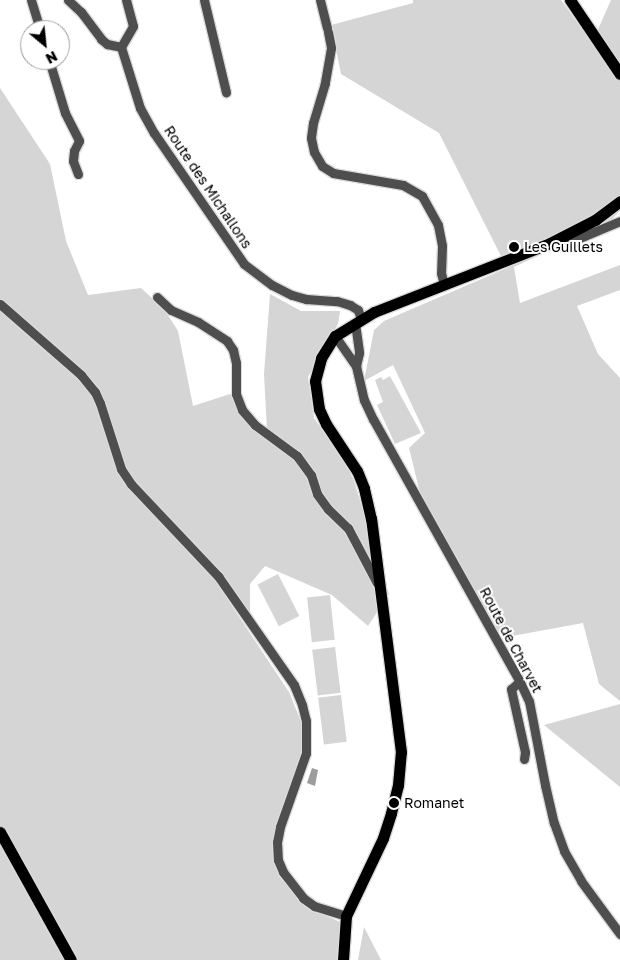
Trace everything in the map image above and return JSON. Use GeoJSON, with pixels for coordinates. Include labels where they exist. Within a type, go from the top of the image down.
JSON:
{"type":"FeatureCollection","features":[{"type":"Feature","properties":{"kind":"main road"},"geometry":{"type":"LineString","coordinates":[[570,0],[620,74]]}},
{"type":"Feature","properties":{"kind":"main road"},"geometry":{"type":"LineString","coordinates":[[343,960],[346,916],[383,838],[398,785],[401,752],[371,519],[358,471],[322,416],[316,395],[315,381],[318,366],[324,350],[335,336],[358,321],[444,284],[550,244],[595,220],[620,201]]}},
{"type":"Feature","properties":{"kind":"main road"},"geometry":{"type":"LineString","coordinates":[[0,832],[71,960]]}},
{"type":"Feature","properties":{"kind":"street"},"geometry":{"type":"LineString","coordinates":[[31,0],[37,20]]}},
{"type":"Feature","properties":{"kind":"street"},"geometry":{"type":"LineString","coordinates":[[68,0],[81,12],[101,39],[107,44],[121,47],[133,26],[126,0]]}},
{"type":"Feature","properties":{"kind":"street"},"geometry":{"type":"LineString","coordinates":[[204,0],[226,92]]}},
{"type":"Feature","properties":{"kind":"street"},"geometry":{"type":"LineString","coordinates":[[320,0],[331,48],[325,83],[311,138],[314,152],[322,166],[333,173],[403,185],[422,196],[438,225],[442,246],[441,273],[444,284]]}},
{"type":"Feature","properties":{"kind":"street","name":"Route des Michallons"},"geometry":{"type":"LineString","coordinates":[[121,47],[140,108],[154,133],[244,264],[272,285],[292,295],[306,299],[337,301],[350,305],[358,310],[358,321]]}},
{"type":"Feature","properties":{"kind":"street"},"geometry":{"type":"LineString","coordinates":[[52,70],[65,113],[79,141],[74,151],[73,161],[78,174]]}},
{"type":"Feature","properties":{"kind":"street"},"geometry":{"type":"LineString","coordinates":[[550,244],[558,247],[620,221]]}},
{"type":"Feature","properties":{"kind":"street"},"geometry":{"type":"LineString","coordinates":[[156,297],[171,310],[198,322],[227,342],[233,350],[236,363],[236,394],[242,410],[255,425],[296,456],[310,475],[317,494],[328,509],[348,528],[381,590]]}},
{"type":"Feature","properties":{"kind":"street"},"geometry":{"type":"LineString","coordinates":[[0,304],[81,374],[100,403],[122,469],[131,484],[218,576],[294,685],[302,704],[308,736],[303,762],[280,827],[277,842],[278,860],[283,872],[303,898],[314,906],[346,916]]}},
{"type":"Feature","properties":{"kind":"street","name":"Route de Charvet"},"geometry":{"type":"LineString","coordinates":[[356,366],[359,353],[358,321]]}},
{"type":"Feature","properties":{"kind":"street","name":"Route de Charvet"},"geometry":{"type":"LineString","coordinates":[[335,336],[356,366],[364,400],[372,420],[520,681],[529,701],[545,785],[554,823],[564,851],[581,881],[620,934]]}},
{"type":"Feature","properties":{"kind":"street"},"geometry":{"type":"LineString","coordinates":[[520,681],[511,689],[525,752],[524,759]]}},
{"type":"Feature","properties":{"kind":"shaded area"},"geometry":{"type":"Polygon","coordinates":[[[413,0],[561,0],[592,43],[611,0],[620,0],[620,211],[612,219],[581,236],[514,267],[520,303],[620,265],[620,290],[577,306],[598,354],[620,378],[620,701],[599,684],[583,623],[501,638],[421,497],[409,448],[425,433],[393,365],[364,381],[374,330],[384,321],[507,268],[439,133],[341,74],[331,25],[413,3],[413,0]]]}},
{"type":"Feature","properties":{"kind":"shaded area"},"geometry":{"type":"Polygon","coordinates":[[[0,88],[50,164],[66,241],[88,295],[141,288],[164,309],[178,331],[193,406],[230,394],[267,430],[264,374],[270,294],[301,311],[340,311],[338,324],[308,377],[314,418],[345,462],[354,481],[389,594],[368,626],[332,595],[265,566],[250,584],[250,613],[226,580],[204,564],[289,692],[302,724],[301,755],[281,810],[273,846],[281,877],[304,906],[340,922],[337,960],[0,960],[0,88]]]}},
{"type":"Feature","properties":{"kind":"shaded area"},"geometry":{"type":"Polygon","coordinates":[[[390,376],[421,433],[395,444],[377,405],[383,402],[375,380],[381,377],[383,380],[390,376]]]}},
{"type":"Feature","properties":{"kind":"shaded area"},"geometry":{"type":"Polygon","coordinates":[[[278,574],[299,616],[279,626],[258,584],[278,574]]]}},
{"type":"Feature","properties":{"kind":"shaded area"},"geometry":{"type":"Polygon","coordinates":[[[330,595],[335,640],[312,642],[307,597],[330,595]]]}},
{"type":"Feature","properties":{"kind":"shaded area"},"geometry":{"type":"Polygon","coordinates":[[[335,647],[341,693],[318,695],[312,650],[335,647]]]}},
{"type":"Feature","properties":{"kind":"shaded area"},"geometry":{"type":"Polygon","coordinates":[[[341,695],[347,742],[324,744],[318,698],[341,695]]]}},
{"type":"Feature","properties":{"kind":"shaded area"},"geometry":{"type":"Polygon","coordinates":[[[620,704],[620,787],[544,725],[620,704]]]}},
{"type":"Feature","properties":{"kind":"shaded area"},"geometry":{"type":"Polygon","coordinates":[[[312,768],[318,770],[315,786],[307,783],[312,768]]]}},
{"type":"Feature","properties":{"kind":"shaded area"},"geometry":{"type":"Polygon","coordinates":[[[364,927],[381,960],[358,960],[364,927]]]}},
{"type":"Feature","properties":{"kind":"place","name":"Les Guillets"},"geometry":{"type":"Point","coordinates":[514,247]}},
{"type":"Feature","properties":{"kind":"place","name":"Romanet"},"geometry":{"type":"Point","coordinates":[394,803]}}]}
